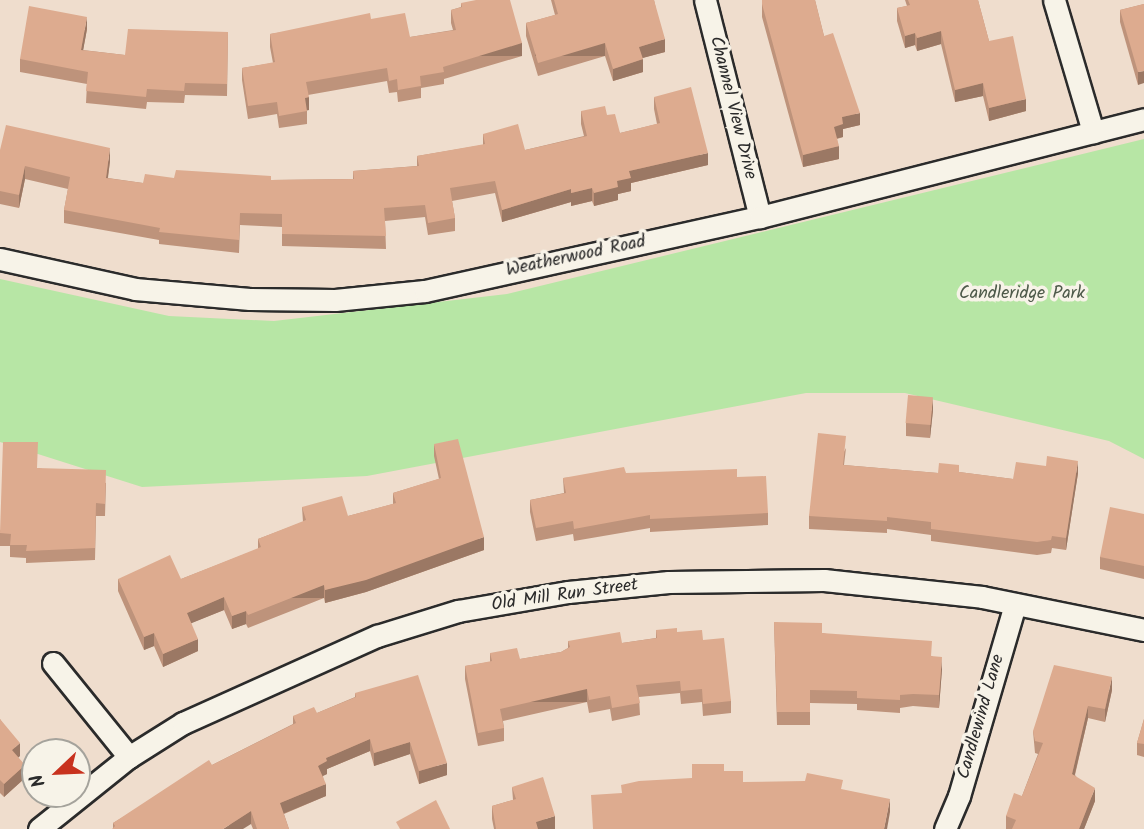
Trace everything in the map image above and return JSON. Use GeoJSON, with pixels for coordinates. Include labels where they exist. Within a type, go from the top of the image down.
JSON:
{"type":"FeatureCollection","features":[{"type":"Feature","properties":{"kind":"street","name":"Channel View Drive"},"geometry":{"type":"LineString","coordinates":[[705,0],[760,217]]}},
{"type":"Feature","properties":{"kind":"street"},"geometry":{"type":"LineString","coordinates":[[1054,0],[1093,132]]}},
{"type":"Feature","properties":{"kind":"street","name":"Weatherwood Road"},"geometry":{"type":"LineString","coordinates":[[0,259],[135,289],[335,300],[425,291],[760,217],[1144,119]]}},
{"type":"Feature","properties":{"kind":"street","name":"Old Mill Run Street"},"geometry":{"type":"LineString","coordinates":[[39,829],[129,757],[183,723],[377,636],[458,611],[568,592],[743,578],[824,580],[1015,604],[1144,630]]}},
{"type":"Feature","properties":{"kind":"street","name":"Candlewind Lane"},"geometry":{"type":"LineString","coordinates":[[944,829],[959,796],[1015,604]]}},
{"type":"Feature","properties":{"kind":"street"},"geometry":{"type":"LineString","coordinates":[[52,663],[129,757]]}},
{"type":"Feature","properties":{"kind":"green space","name":"Candleridge Park"},"geometry":{"type":"Polygon","coordinates":[[[1144,139],[1144,459],[1109,441],[905,393],[806,393],[367,476],[142,487],[0,442],[0,279],[169,316],[274,321],[507,294],[1144,139]]]}},
{"type":"Feature","properties":{"kind":"building"},"geometry":{"type":"Polygon","coordinates":[[[510,0],[522,43],[443,67],[444,72],[420,76],[421,86],[398,90],[397,79],[389,81],[387,68],[306,82],[309,97],[305,98],[307,111],[279,116],[277,102],[248,106],[242,68],[275,62],[270,34],[370,13],[371,19],[405,13],[410,37],[456,30],[451,10],[462,7],[461,3],[510,0]]]}},
{"type":"Feature","properties":{"kind":"building"},"geometry":{"type":"Polygon","coordinates":[[[554,0],[654,0],[665,39],[639,47],[643,59],[613,69],[605,43],[538,63],[526,23],[558,14],[554,0]]]}},
{"type":"Feature","properties":{"kind":"building"},"geometry":{"type":"Polygon","coordinates":[[[762,0],[815,0],[824,36],[833,33],[860,113],[842,117],[843,124],[834,127],[839,146],[803,155],[762,0]]]}},
{"type":"Feature","properties":{"kind":"building"},"geometry":{"type":"Polygon","coordinates":[[[908,0],[978,0],[989,41],[1013,36],[1026,99],[989,108],[983,83],[955,90],[941,31],[917,38],[915,33],[905,36],[897,8],[910,5],[908,0]]]}},
{"type":"Feature","properties":{"kind":"building"},"geometry":{"type":"Polygon","coordinates":[[[1144,4],[1144,71],[1138,72],[1120,10],[1144,4]]]}},
{"type":"Feature","properties":{"kind":"building"},"geometry":{"type":"Polygon","coordinates":[[[29,6],[87,17],[81,50],[125,55],[128,29],[228,32],[227,84],[185,83],[184,91],[147,89],[146,97],[86,91],[88,72],[20,59],[29,6]]]}},
{"type":"Feature","properties":{"kind":"building"},"geometry":{"type":"Polygon","coordinates":[[[691,87],[708,153],[629,171],[631,178],[617,181],[618,187],[594,193],[592,188],[571,193],[571,189],[502,210],[495,181],[450,188],[455,218],[428,223],[425,205],[384,208],[386,236],[282,234],[282,214],[240,213],[239,240],[159,232],[160,228],[64,210],[70,177],[25,166],[19,195],[0,191],[0,150],[6,125],[110,148],[106,178],[143,183],[145,174],[174,178],[176,170],[271,176],[271,180],[354,179],[353,171],[419,166],[417,156],[485,144],[483,134],[518,124],[525,150],[587,136],[581,111],[605,106],[607,115],[615,114],[620,133],[660,123],[654,97],[691,87]]]}},
{"type":"Feature","properties":{"kind":"building"},"geometry":{"type":"Polygon","coordinates":[[[908,395],[933,397],[930,425],[906,423],[908,395]]]}},
{"type":"Feature","properties":{"kind":"building"},"geometry":{"type":"Polygon","coordinates":[[[818,433],[846,436],[843,465],[938,473],[939,463],[959,465],[959,472],[1013,479],[1016,462],[1046,466],[1047,456],[1078,461],[1066,538],[1052,536],[1051,540],[1037,542],[931,529],[931,522],[887,517],[887,521],[809,516],[818,433]]]}},
{"type":"Feature","properties":{"kind":"building"},"geometry":{"type":"Polygon","coordinates":[[[458,439],[484,537],[366,580],[325,590],[324,585],[248,615],[246,611],[232,616],[224,597],[187,613],[198,639],[163,654],[154,633],[144,637],[118,579],[170,555],[181,579],[261,547],[258,539],[306,520],[302,507],[342,496],[348,516],[396,503],[393,493],[441,478],[434,444],[458,439]]]}},
{"type":"Feature","properties":{"kind":"building"},"geometry":{"type":"Polygon","coordinates":[[[3,442],[38,442],[37,468],[106,470],[105,504],[96,503],[95,548],[26,551],[27,545],[10,545],[11,534],[0,533],[3,442]]]}},
{"type":"Feature","properties":{"kind":"building"},"geometry":{"type":"Polygon","coordinates":[[[624,467],[626,473],[737,469],[737,477],[766,476],[768,513],[650,519],[650,515],[574,529],[573,521],[536,528],[530,500],[566,493],[563,478],[624,467]]]}},
{"type":"Feature","properties":{"kind":"building"},"geometry":{"type":"Polygon","coordinates":[[[1110,507],[1144,514],[1144,566],[1100,557],[1110,507]]]}},
{"type":"Feature","properties":{"kind":"building"},"geometry":{"type":"Polygon","coordinates":[[[774,622],[822,623],[822,633],[932,641],[931,656],[942,657],[939,695],[900,695],[900,700],[857,698],[857,691],[810,690],[810,712],[777,712],[774,622]]]}},
{"type":"Feature","properties":{"kind":"building"},"geometry":{"type":"Polygon","coordinates":[[[677,628],[677,632],[702,630],[703,640],[724,638],[731,701],[703,704],[702,689],[681,691],[680,681],[636,685],[640,703],[612,708],[610,696],[589,700],[587,689],[500,709],[504,728],[478,733],[465,666],[492,661],[490,653],[517,648],[520,659],[561,652],[570,647],[568,641],[620,632],[622,643],[657,638],[656,630],[677,628]]]}},
{"type":"Feature","properties":{"kind":"building"},"geometry":{"type":"Polygon","coordinates":[[[1054,665],[1112,677],[1105,709],[1088,706],[1072,774],[1095,788],[1079,829],[1012,829],[1016,820],[1006,816],[1014,793],[1022,796],[1043,743],[1035,741],[1033,731],[1054,665]]]}},
{"type":"Feature","properties":{"kind":"building"},"geometry":{"type":"Polygon","coordinates":[[[418,675],[447,763],[419,771],[410,742],[374,753],[370,739],[326,758],[327,761],[318,766],[326,784],[280,803],[289,829],[257,829],[251,811],[223,829],[112,829],[115,826],[113,823],[209,760],[212,765],[296,723],[293,716],[314,707],[317,713],[356,697],[355,693],[418,675]]]}},
{"type":"Feature","properties":{"kind":"building"},"geometry":{"type":"Polygon","coordinates":[[[0,719],[20,743],[12,750],[21,760],[21,769],[4,784],[0,780],[0,719]]]}},
{"type":"Feature","properties":{"kind":"building"},"geometry":{"type":"Polygon","coordinates":[[[1144,719],[1144,744],[1137,743],[1144,719]]]}},
{"type":"Feature","properties":{"kind":"building"},"geometry":{"type":"Polygon","coordinates":[[[692,764],[724,764],[724,771],[743,771],[743,782],[805,781],[807,773],[843,780],[841,789],[890,799],[884,829],[593,829],[591,795],[622,793],[621,785],[639,781],[692,778],[692,764]]]}},
{"type":"Feature","properties":{"kind":"building"},"geometry":{"type":"Polygon","coordinates":[[[543,777],[555,816],[536,822],[538,829],[496,829],[492,806],[516,799],[512,787],[543,777]]]}},
{"type":"Feature","properties":{"kind":"building"},"geometry":{"type":"Polygon","coordinates":[[[436,800],[450,829],[400,829],[396,822],[436,800]]]}}]}
